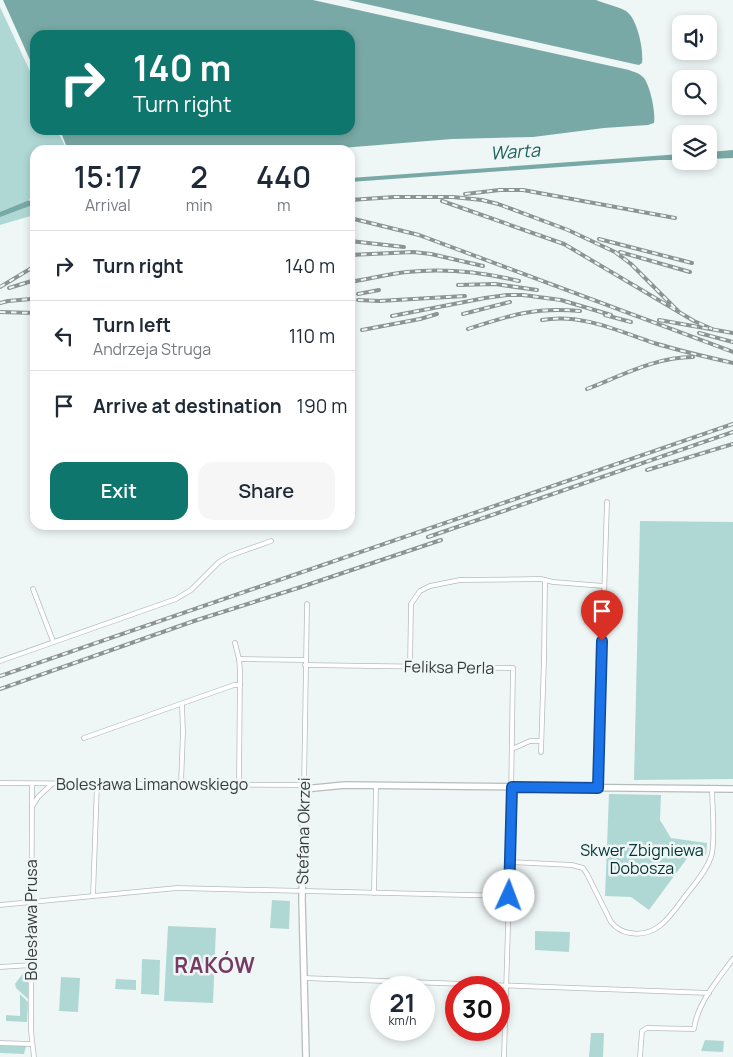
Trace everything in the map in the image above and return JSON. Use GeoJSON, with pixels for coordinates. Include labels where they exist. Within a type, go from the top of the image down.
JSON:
{"type":"FeatureCollection","features":[{"type":"Feature","properties":{"kind":"street"},"geometry":{"type":"LineString","coordinates":[[598,788],[607,502]]}},
{"type":"Feature","properties":{"kind":"street"},"geometry":{"type":"LineString","coordinates":[[0,661],[176,599],[191,590],[219,562],[229,556],[271,541]]}},
{"type":"Feature","properties":{"kind":"street"},"geometry":{"type":"LineString","coordinates":[[410,667],[411,604],[420,590],[460,580],[545,580],[604,586]]}},
{"type":"Feature","properties":{"kind":"street"},"geometry":{"type":"LineString","coordinates":[[541,752],[545,580]]}},
{"type":"Feature","properties":{"kind":"street"},"geometry":{"type":"LineString","coordinates":[[34,589],[53,641]]}},
{"type":"Feature","properties":{"kind":"street","name":"Stefana Okrzei"},"geometry":{"type":"LineString","coordinates":[[306,604],[302,892],[306,1057]]}},
{"type":"Feature","properties":{"kind":"street"},"geometry":{"type":"LineString","coordinates":[[235,643],[239,659],[240,684],[239,785]]}},
{"type":"Feature","properties":{"kind":"street"},"geometry":{"type":"LineString","coordinates":[[239,659],[305,660]]}},
{"type":"Feature","properties":{"kind":"street","name":"Feliksa Perla"},"geometry":{"type":"LineString","coordinates":[[305,666],[513,668],[507,976]]}},
{"type":"Feature","properties":{"kind":"street"},"geometry":{"type":"LineString","coordinates":[[84,738],[240,684]]}},
{"type":"Feature","properties":{"kind":"street"},"geometry":{"type":"LineString","coordinates":[[181,784],[182,705]]}},
{"type":"Feature","properties":{"kind":"street"},"geometry":{"type":"LineString","coordinates":[[512,749],[530,741],[541,741]]}},
{"type":"Feature","properties":{"kind":"street","name":"Bolesława Limanowskiego"},"geometry":{"type":"LineString","coordinates":[[0,783],[304,787],[733,789]]}},
{"type":"Feature","properties":{"kind":"street","name":"Bolesława Prusa"},"geometry":{"type":"LineString","coordinates":[[32,784],[31,1044],[34,1057]]}},
{"type":"Feature","properties":{"kind":"street"},"geometry":{"type":"LineString","coordinates":[[32,806],[38,797],[52,784]]}},
{"type":"Feature","properties":{"kind":"street"},"geometry":{"type":"LineString","coordinates":[[93,896],[97,784]]}},
{"type":"Feature","properties":{"kind":"street"},"geometry":{"type":"LineString","coordinates":[[374,892],[376,786]]}},
{"type":"Feature","properties":{"kind":"street"},"geometry":{"type":"LineString","coordinates":[[510,862],[572,865],[582,868],[616,928],[627,933],[647,934],[662,924],[673,912],[702,874],[712,856],[712,788]]}},
{"type":"Feature","properties":{"kind":"street"},"geometry":{"type":"LineString","coordinates":[[0,905],[177,888],[509,896]]}},
{"type":"Feature","properties":{"kind":"street"},"geometry":{"type":"LineString","coordinates":[[640,1057],[642,1031],[646,1028],[694,1028],[695,1021],[709,993],[733,959]]}},
{"type":"Feature","properties":{"kind":"street"},"geometry":{"type":"LineString","coordinates":[[0,967],[32,965]]}},
{"type":"Feature","properties":{"kind":"street"},"geometry":{"type":"LineString","coordinates":[[304,978],[445,984]]}},
{"type":"Feature","properties":{"kind":"street"},"geometry":{"type":"LineString","coordinates":[[510,986],[709,993]]}},
{"type":"Feature","properties":{"kind":"street","name":"Feliksa Perla"},"geometry":{"type":"LineString","coordinates":[[504,1057],[505,1041]]}},
{"type":"Feature","properties":{"kind":"street"},"geometry":{"type":"LineString","coordinates":[[0,1043],[31,1044]]}},
{"type":"Feature","properties":{"kind":"green space"},"geometry":{"type":"Polygon","coordinates":[[[0,7],[30,71],[30,135],[60,135],[64,145],[30,145],[30,216],[0,225],[0,7]]]}},
{"type":"Feature","properties":{"kind":"green space"},"geometry":{"type":"Polygon","coordinates":[[[640,521],[733,522],[733,779],[634,780],[640,521]]]}},
{"type":"Feature","properties":{"kind":"green space","name":"Skwer Zbigniewa Dobosza"},"geometry":{"type":"Polygon","coordinates":[[[609,794],[661,795],[660,820],[671,838],[707,843],[706,855],[694,849],[649,910],[631,897],[605,896],[609,794]]]}},
{"type":"Feature","properties":{"kind":"green space"},"geometry":{"type":"Polygon","coordinates":[[[272,900],[290,901],[289,929],[270,928],[272,900]]]}},
{"type":"Feature","properties":{"kind":"green space"},"geometry":{"type":"Polygon","coordinates":[[[168,926],[216,928],[213,1003],[164,1001],[168,926]]]}},
{"type":"Feature","properties":{"kind":"green space"},"geometry":{"type":"Polygon","coordinates":[[[535,931],[570,932],[569,952],[535,950],[535,931]]]}},
{"type":"Feature","properties":{"kind":"green space"},"geometry":{"type":"Polygon","coordinates":[[[142,959],[160,960],[159,995],[141,994],[142,959]]]}},
{"type":"Feature","properties":{"kind":"green space"},"geometry":{"type":"Polygon","coordinates":[[[26,969],[28,970],[28,999],[16,988],[15,984],[26,969]]]}},
{"type":"Feature","properties":{"kind":"green space"},"geometry":{"type":"Polygon","coordinates":[[[61,977],[80,978],[78,1012],[59,1011],[61,977]]]}},
{"type":"Feature","properties":{"kind":"green space"},"geometry":{"type":"Polygon","coordinates":[[[116,979],[136,980],[136,990],[115,989],[116,979]]]}},
{"type":"Feature","properties":{"kind":"green space"},"geometry":{"type":"Polygon","coordinates":[[[20,994],[28,1002],[27,1022],[6,1021],[6,1015],[20,1016],[20,994]]]}},
{"type":"Feature","properties":{"kind":"green space"},"geometry":{"type":"Polygon","coordinates":[[[591,1033],[604,1033],[603,1057],[589,1057],[591,1033]]]}},
{"type":"Feature","properties":{"kind":"green space"},"geometry":{"type":"Polygon","coordinates":[[[705,1040],[724,1041],[723,1052],[701,1051],[705,1040]]]}},
{"type":"Feature","properties":{"kind":"green space"},"geometry":{"type":"Polygon","coordinates":[[[0,1045],[26,1046],[24,1054],[0,1053],[0,1045]]]}},
{"type":"Feature","properties":{"kind":"shaded area"},"geometry":{"type":"Polygon","coordinates":[[[3,0],[313,0],[629,70],[640,74],[646,81],[652,99],[654,123],[533,137],[452,139],[355,147],[355,145],[66,145],[62,135],[355,135],[355,30],[30,30],[30,60],[3,0]]]}},
{"type":"Feature","properties":{"kind":"shaded area"},"geometry":{"type":"Polygon","coordinates":[[[348,0],[596,0],[623,9],[630,15],[639,35],[642,63],[639,65],[634,64],[348,0]]]}},
{"type":"Feature","properties":{"kind":"shaded area"},"geometry":{"type":"Polygon","coordinates":[[[733,150],[733,158],[717,159],[717,151],[733,150]]]}},
{"type":"Feature","properties":{"kind":"shaded area"},"geometry":{"type":"Polygon","coordinates":[[[672,155],[672,160],[355,182],[355,178],[672,155]]]}},
{"type":"Feature","properties":{"kind":"shaded area"},"geometry":{"type":"Polygon","coordinates":[[[30,201],[30,206],[0,217],[0,212],[30,201]]]}},
{"type":"Feature","properties":{"kind":"railway"},"geometry":{"type":"LineString","coordinates":[[465,194],[500,190],[523,190],[675,218]]}},
{"type":"Feature","properties":{"kind":"railway"},"geometry":{"type":"LineString","coordinates":[[355,200],[394,197],[453,197],[498,204],[568,230],[615,252],[631,264],[679,312]]}},
{"type":"Feature","properties":{"kind":"railway"},"geometry":{"type":"LineString","coordinates":[[442,201],[564,244],[694,321],[712,329]]}},
{"type":"Feature","properties":{"kind":"railway"},"geometry":{"type":"LineString","coordinates":[[355,219],[419,235],[733,352]]}},
{"type":"Feature","properties":{"kind":"railway"},"geometry":{"type":"LineString","coordinates":[[599,239],[692,263]]}},
{"type":"Feature","properties":{"kind":"railway"},"geometry":{"type":"LineString","coordinates":[[355,242],[404,247]]}},
{"type":"Feature","properties":{"kind":"railway"},"geometry":{"type":"LineString","coordinates":[[355,255],[413,252],[431,254],[483,266]]}},
{"type":"Feature","properties":{"kind":"railway"},"geometry":{"type":"LineString","coordinates":[[620,252],[690,272]]}},
{"type":"Feature","properties":{"kind":"railway"},"geometry":{"type":"LineString","coordinates":[[0,287],[30,269]]}},
{"type":"Feature","properties":{"kind":"railway"},"geometry":{"type":"LineString","coordinates":[[355,281],[400,273],[435,270],[477,273],[519,281]]}},
{"type":"Feature","properties":{"kind":"railway"},"geometry":{"type":"LineString","coordinates":[[9,288],[30,282]]}},
{"type":"Feature","properties":{"kind":"railway"},"geometry":{"type":"LineString","coordinates":[[458,285],[495,284],[537,290]]}},
{"type":"Feature","properties":{"kind":"railway"},"geometry":{"type":"LineString","coordinates":[[358,294],[379,290]]}},
{"type":"Feature","properties":{"kind":"railway"},"geometry":{"type":"LineString","coordinates":[[392,316],[507,295],[561,300],[611,315]]}},
{"type":"Feature","properties":{"kind":"railway"},"geometry":{"type":"LineString","coordinates":[[358,300],[379,301],[465,296]]}},
{"type":"Feature","properties":{"kind":"railway"},"geometry":{"type":"LineString","coordinates":[[0,303],[30,299]]}},
{"type":"Feature","properties":{"kind":"railway"},"geometry":{"type":"LineString","coordinates":[[463,314],[510,302]]}},
{"type":"Feature","properties":{"kind":"railway"},"geometry":{"type":"LineString","coordinates":[[468,329],[523,313],[549,310],[580,311]]}},
{"type":"Feature","properties":{"kind":"railway"},"geometry":{"type":"LineString","coordinates":[[0,312],[30,313]]}},
{"type":"Feature","properties":{"kind":"railway"},"geometry":{"type":"LineString","coordinates":[[362,330],[437,314]]}},
{"type":"Feature","properties":{"kind":"railway"},"geometry":{"type":"LineString","coordinates":[[605,315],[631,322]]}},
{"type":"Feature","properties":{"kind":"railway"},"geometry":{"type":"LineString","coordinates":[[542,320],[557,318],[599,324],[664,346],[733,363]]}},
{"type":"Feature","properties":{"kind":"railway"},"geometry":{"type":"LineString","coordinates":[[659,320],[733,333]]}},
{"type":"Feature","properties":{"kind":"railway"},"geometry":{"type":"LineString","coordinates":[[699,333],[733,342]]}},
{"type":"Feature","properties":{"kind":"railway"},"geometry":{"type":"LineString","coordinates":[[587,389],[625,373],[665,360],[693,357]]}},
{"type":"Feature","properties":{"kind":"railway"},"geometry":{"type":"LineString","coordinates":[[0,676],[733,424]]}},
{"type":"Feature","properties":{"kind":"railway"},"geometry":{"type":"LineString","coordinates":[[428,537],[733,432]]}},
{"type":"Feature","properties":{"kind":"railway"},"geometry":{"type":"LineString","coordinates":[[647,470],[733,444]]}},
{"type":"Feature","properties":{"kind":"railway"},"geometry":{"type":"LineString","coordinates":[[0,689],[194,621],[441,540]]}},
{"type":"Feature","properties":{"kind":"district","name":"RAKÓW"},"geometry":{"type":"Point","coordinates":[215,966]}},
{"type":"Feature","properties":{"kind":"route"},"geometry":{"type":"LineString","coordinates":[[509,896],[512,787],[598,788],[602,641]]}},
{"type":"Feature","properties":{"kind":"water label","name":"Warta"},"geometry":{"type":"Point","coordinates":[515,152]}}]}
